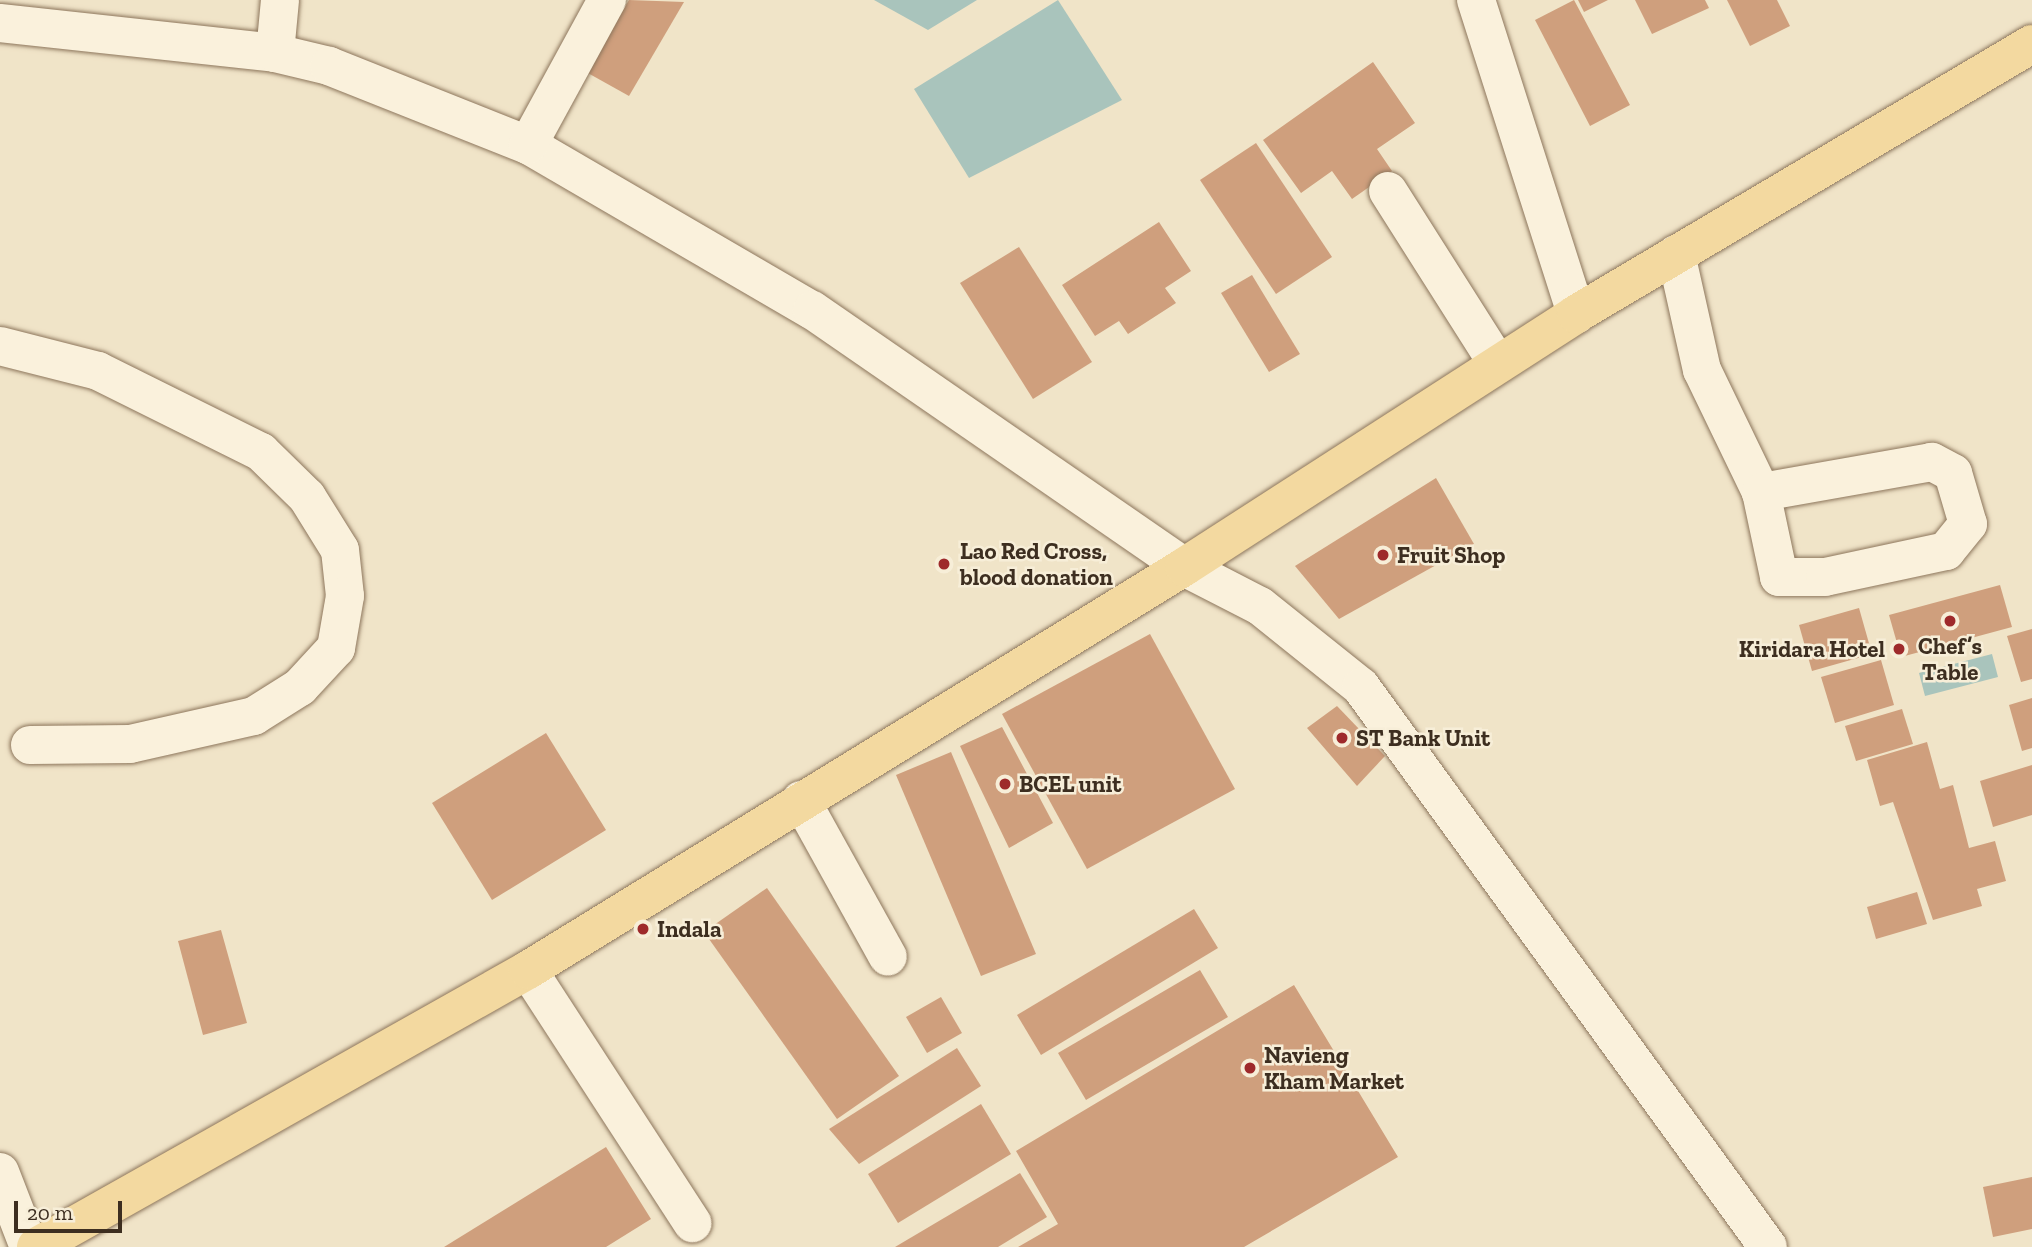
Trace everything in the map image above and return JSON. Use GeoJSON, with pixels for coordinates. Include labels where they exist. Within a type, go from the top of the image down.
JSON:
{"type":"FeatureCollection","features":[{"type":"Feature","properties":{"kind":"main road"},"geometry":{"type":"LineString","coordinates":[[36,1247],[528,970],[1184,567],[1576,314],[2032,44]]}},
{"type":"Feature","properties":{"kind":"street"},"geometry":{"type":"LineString","coordinates":[[275,52],[279,0]]}},
{"type":"Feature","properties":{"kind":"street"},"geometry":{"type":"LineString","coordinates":[[528,145],[607,0]]}},
{"type":"Feature","properties":{"kind":"street"},"geometry":{"type":"LineString","coordinates":[[1476,0],[1576,314]]}},
{"type":"Feature","properties":{"kind":"street"},"geometry":{"type":"LineString","coordinates":[[0,23],[275,52],[329,66],[528,145],[812,310],[1184,567],[1260,606],[1361,687],[1768,1247]]}},
{"type":"Feature","properties":{"kind":"street"},"geometry":{"type":"LineString","coordinates":[[1388,191],[1497,363]]}},
{"type":"Feature","properties":{"kind":"street"},"geometry":{"type":"LineString","coordinates":[[1676,254],[1702,370],[1761,492],[1779,576],[1825,577],[1946,551],[1968,524],[1953,473],[1933,462],[1761,492]]}},
{"type":"Feature","properties":{"kind":"street"},"geometry":{"type":"LineString","coordinates":[[0,346],[98,371],[261,452],[307,497],[340,550],[345,596],[336,648],[300,687],[254,716],[130,744],[30,745]]}},
{"type":"Feature","properties":{"kind":"street"},"geometry":{"type":"LineString","coordinates":[[801,800],[888,957]]}},
{"type":"Feature","properties":{"kind":"street"},"geometry":{"type":"LineString","coordinates":[[528,970],[692,1223]]}},
{"type":"Feature","properties":{"kind":"street"},"geometry":{"type":"LineString","coordinates":[[0,1172],[29,1247]]}},
{"type":"Feature","properties":{"kind":"water"},"geometry":{"type":"Polygon","coordinates":[[[874,0],[977,0],[928,30],[874,0]]]}},
{"type":"Feature","properties":{"kind":"water"},"geometry":{"type":"Polygon","coordinates":[[[1058,0],[1122,100],[969,178],[914,89],[1058,0]]]}},
{"type":"Feature","properties":{"kind":"water"},"geometry":{"type":"Polygon","coordinates":[[[1992,654],[1998,677],[1925,696],[1919,673],[1992,654]]]}},
{"type":"Feature","properties":{"kind":"building"},"geometry":{"type":"Polygon","coordinates":[[[629,0],[684,2],[629,96],[586,72],[629,0]]]}},
{"type":"Feature","properties":{"kind":"building"},"geometry":{"type":"Polygon","coordinates":[[[1574,0],[1630,105],[1590,126],[1535,20],[1574,0]]]}},
{"type":"Feature","properties":{"kind":"building"},"geometry":{"type":"Polygon","coordinates":[[[1578,0],[1608,0],[1584,12],[1578,0]]]}},
{"type":"Feature","properties":{"kind":"building"},"geometry":{"type":"Polygon","coordinates":[[[1635,0],[1705,0],[1709,8],[1652,34],[1635,0]]]}},
{"type":"Feature","properties":{"kind":"building"},"geometry":{"type":"Polygon","coordinates":[[[1727,0],[1777,0],[1790,26],[1750,46],[1727,0]]]}},
{"type":"Feature","properties":{"kind":"building"},"geometry":{"type":"Polygon","coordinates":[[[1373,62],[1415,123],[1377,149],[1392,171],[1352,199],[1332,171],[1301,193],[1263,140],[1373,62]]]}},
{"type":"Feature","properties":{"kind":"building"},"geometry":{"type":"Polygon","coordinates":[[[1256,143],[1332,257],[1276,294],[1200,180],[1256,143]]]}},
{"type":"Feature","properties":{"kind":"building"},"geometry":{"type":"Polygon","coordinates":[[[1159,222],[1191,271],[1165,288],[1176,303],[1128,334],[1119,321],[1095,336],[1062,285],[1159,222]]]}},
{"type":"Feature","properties":{"kind":"building"},"geometry":{"type":"Polygon","coordinates":[[[1019,247],[1092,362],[1033,399],[960,283],[1019,247]]]}},
{"type":"Feature","properties":{"kind":"building"},"geometry":{"type":"Polygon","coordinates":[[[1252,275],[1300,354],[1269,372],[1221,293],[1252,275]]]}},
{"type":"Feature","properties":{"kind":"building","name":"Fruit Shop"},"geometry":{"type":"Polygon","coordinates":[[[1436,478],[1474,544],[1339,619],[1295,566],[1436,478]]]}},
{"type":"Feature","properties":{"kind":"building","name":"Chef’s Table"},"geometry":{"type":"Polygon","coordinates":[[[2000,585],[2012,627],[1901,657],[1889,615],[2000,585]]]}},
{"type":"Feature","properties":{"kind":"building"},"geometry":{"type":"Polygon","coordinates":[[[1859,608],[1872,654],[1812,671],[1799,625],[1859,608]]]}},
{"type":"Feature","properties":{"kind":"building"},"geometry":{"type":"Polygon","coordinates":[[[2032,629],[2032,679],[2021,682],[2007,636],[2032,629]]]}},
{"type":"Feature","properties":{"kind":"building"},"geometry":{"type":"Polygon","coordinates":[[[1150,634],[1235,789],[1087,869],[1002,714],[1150,634]]]}},
{"type":"Feature","properties":{"kind":"building"},"geometry":{"type":"Polygon","coordinates":[[[1881,660],[1894,705],[1835,723],[1821,677],[1881,660]]]}},
{"type":"Feature","properties":{"kind":"building"},"geometry":{"type":"Polygon","coordinates":[[[2032,698],[2032,748],[2022,751],[2009,705],[2032,698]]]}},
{"type":"Feature","properties":{"kind":"building"},"geometry":{"type":"Polygon","coordinates":[[[1337,706],[1385,756],[1357,786],[1307,728],[1337,706]]]}},
{"type":"Feature","properties":{"kind":"building"},"geometry":{"type":"Polygon","coordinates":[[[1902,709],[1913,744],[1856,761],[1845,726],[1902,709]]]}},
{"type":"Feature","properties":{"kind":"building","name":"BCEL unit"},"geometry":{"type":"Polygon","coordinates":[[[1002,727],[1053,823],[1009,848],[960,746],[1002,727]]]}},
{"type":"Feature","properties":{"kind":"building"},"geometry":{"type":"Polygon","coordinates":[[[546,733],[606,830],[492,900],[432,803],[546,733]]]}},
{"type":"Feature","properties":{"kind":"building"},"geometry":{"type":"Polygon","coordinates":[[[1927,742],[1940,789],[1953,785],[1969,848],[1995,841],[2006,881],[1977,889],[1982,906],[1933,920],[1893,802],[1880,806],[1867,760],[1927,742]]]}},
{"type":"Feature","properties":{"kind":"building"},"geometry":{"type":"Polygon","coordinates":[[[951,752],[1036,954],[981,976],[896,775],[951,752]]]}},
{"type":"Feature","properties":{"kind":"building"},"geometry":{"type":"Polygon","coordinates":[[[2032,765],[2032,815],[1993,827],[1980,781],[2032,765]]]}},
{"type":"Feature","properties":{"kind":"building"},"geometry":{"type":"Polygon","coordinates":[[[767,888],[899,1076],[837,1119],[704,932],[767,888]]]}},
{"type":"Feature","properties":{"kind":"building"},"geometry":{"type":"Polygon","coordinates":[[[1917,892],[1927,924],[1876,939],[1867,907],[1917,892]]]}},
{"type":"Feature","properties":{"kind":"building"},"geometry":{"type":"Polygon","coordinates":[[[1194,909],[1218,948],[1041,1055],[1017,1015],[1194,909]]]}},
{"type":"Feature","properties":{"kind":"building"},"geometry":{"type":"Polygon","coordinates":[[[221,930],[247,1023],[203,1035],[178,941],[221,930]]]}},
{"type":"Feature","properties":{"kind":"building","name":"Navieng Kham Market"},"geometry":{"type":"Polygon","coordinates":[[[1200,970],[1228,1017],[1086,1100],[1058,1053],[1200,970]]]}},
{"type":"Feature","properties":{"kind":"building","name":"Navieng Kham Market"},"geometry":{"type":"Polygon","coordinates":[[[1294,985],[1398,1157],[1244,1247],[1018,1247],[1058,1224],[1016,1151],[1294,985]]]}},
{"type":"Feature","properties":{"kind":"building"},"geometry":{"type":"Polygon","coordinates":[[[941,997],[962,1033],[927,1053],[906,1017],[941,997]]]}},
{"type":"Feature","properties":{"kind":"building"},"geometry":{"type":"Polygon","coordinates":[[[957,1048],[981,1086],[859,1164],[829,1129],[957,1048]]]}},
{"type":"Feature","properties":{"kind":"building"},"geometry":{"type":"Polygon","coordinates":[[[981,1104],[1011,1154],[898,1223],[868,1174],[981,1104]]]}},
{"type":"Feature","properties":{"kind":"building"},"geometry":{"type":"Polygon","coordinates":[[[606,1147],[651,1219],[606,1247],[444,1247],[606,1147]]]}},
{"type":"Feature","properties":{"kind":"building"},"geometry":{"type":"Polygon","coordinates":[[[1020,1173],[1047,1217],[998,1247],[895,1247],[1020,1173]]]}},
{"type":"Feature","properties":{"kind":"building"},"geometry":{"type":"Polygon","coordinates":[[[2032,1177],[2032,1229],[1993,1237],[1983,1187],[2032,1177]]]}},
{"type":"Feature","properties":{"kind":"place","name":"Fruit Shop"},"geometry":{"type":"Point","coordinates":[1383,555]}},
{"type":"Feature","properties":{"kind":"place","name":"Lao Red Cross, blood donation"},"geometry":{"type":"Point","coordinates":[944,564]}},
{"type":"Feature","properties":{"kind":"place","name":"Chef’s Table"},"geometry":{"type":"Point","coordinates":[1950,621]}},
{"type":"Feature","properties":{"kind":"place","name":"Kiridara Hotel"},"geometry":{"type":"Point","coordinates":[1899,649]}},
{"type":"Feature","properties":{"kind":"place","name":"ST Bank Unit"},"geometry":{"type":"Point","coordinates":[1342,738]}},
{"type":"Feature","properties":{"kind":"place","name":"BCEL unit"},"geometry":{"type":"Point","coordinates":[1005,784]}},
{"type":"Feature","properties":{"kind":"place","name":"Indala"},"geometry":{"type":"Point","coordinates":[643,929]}},
{"type":"Feature","properties":{"kind":"place","name":"Navieng Kham Market"},"geometry":{"type":"Point","coordinates":[1250,1068]}}]}
